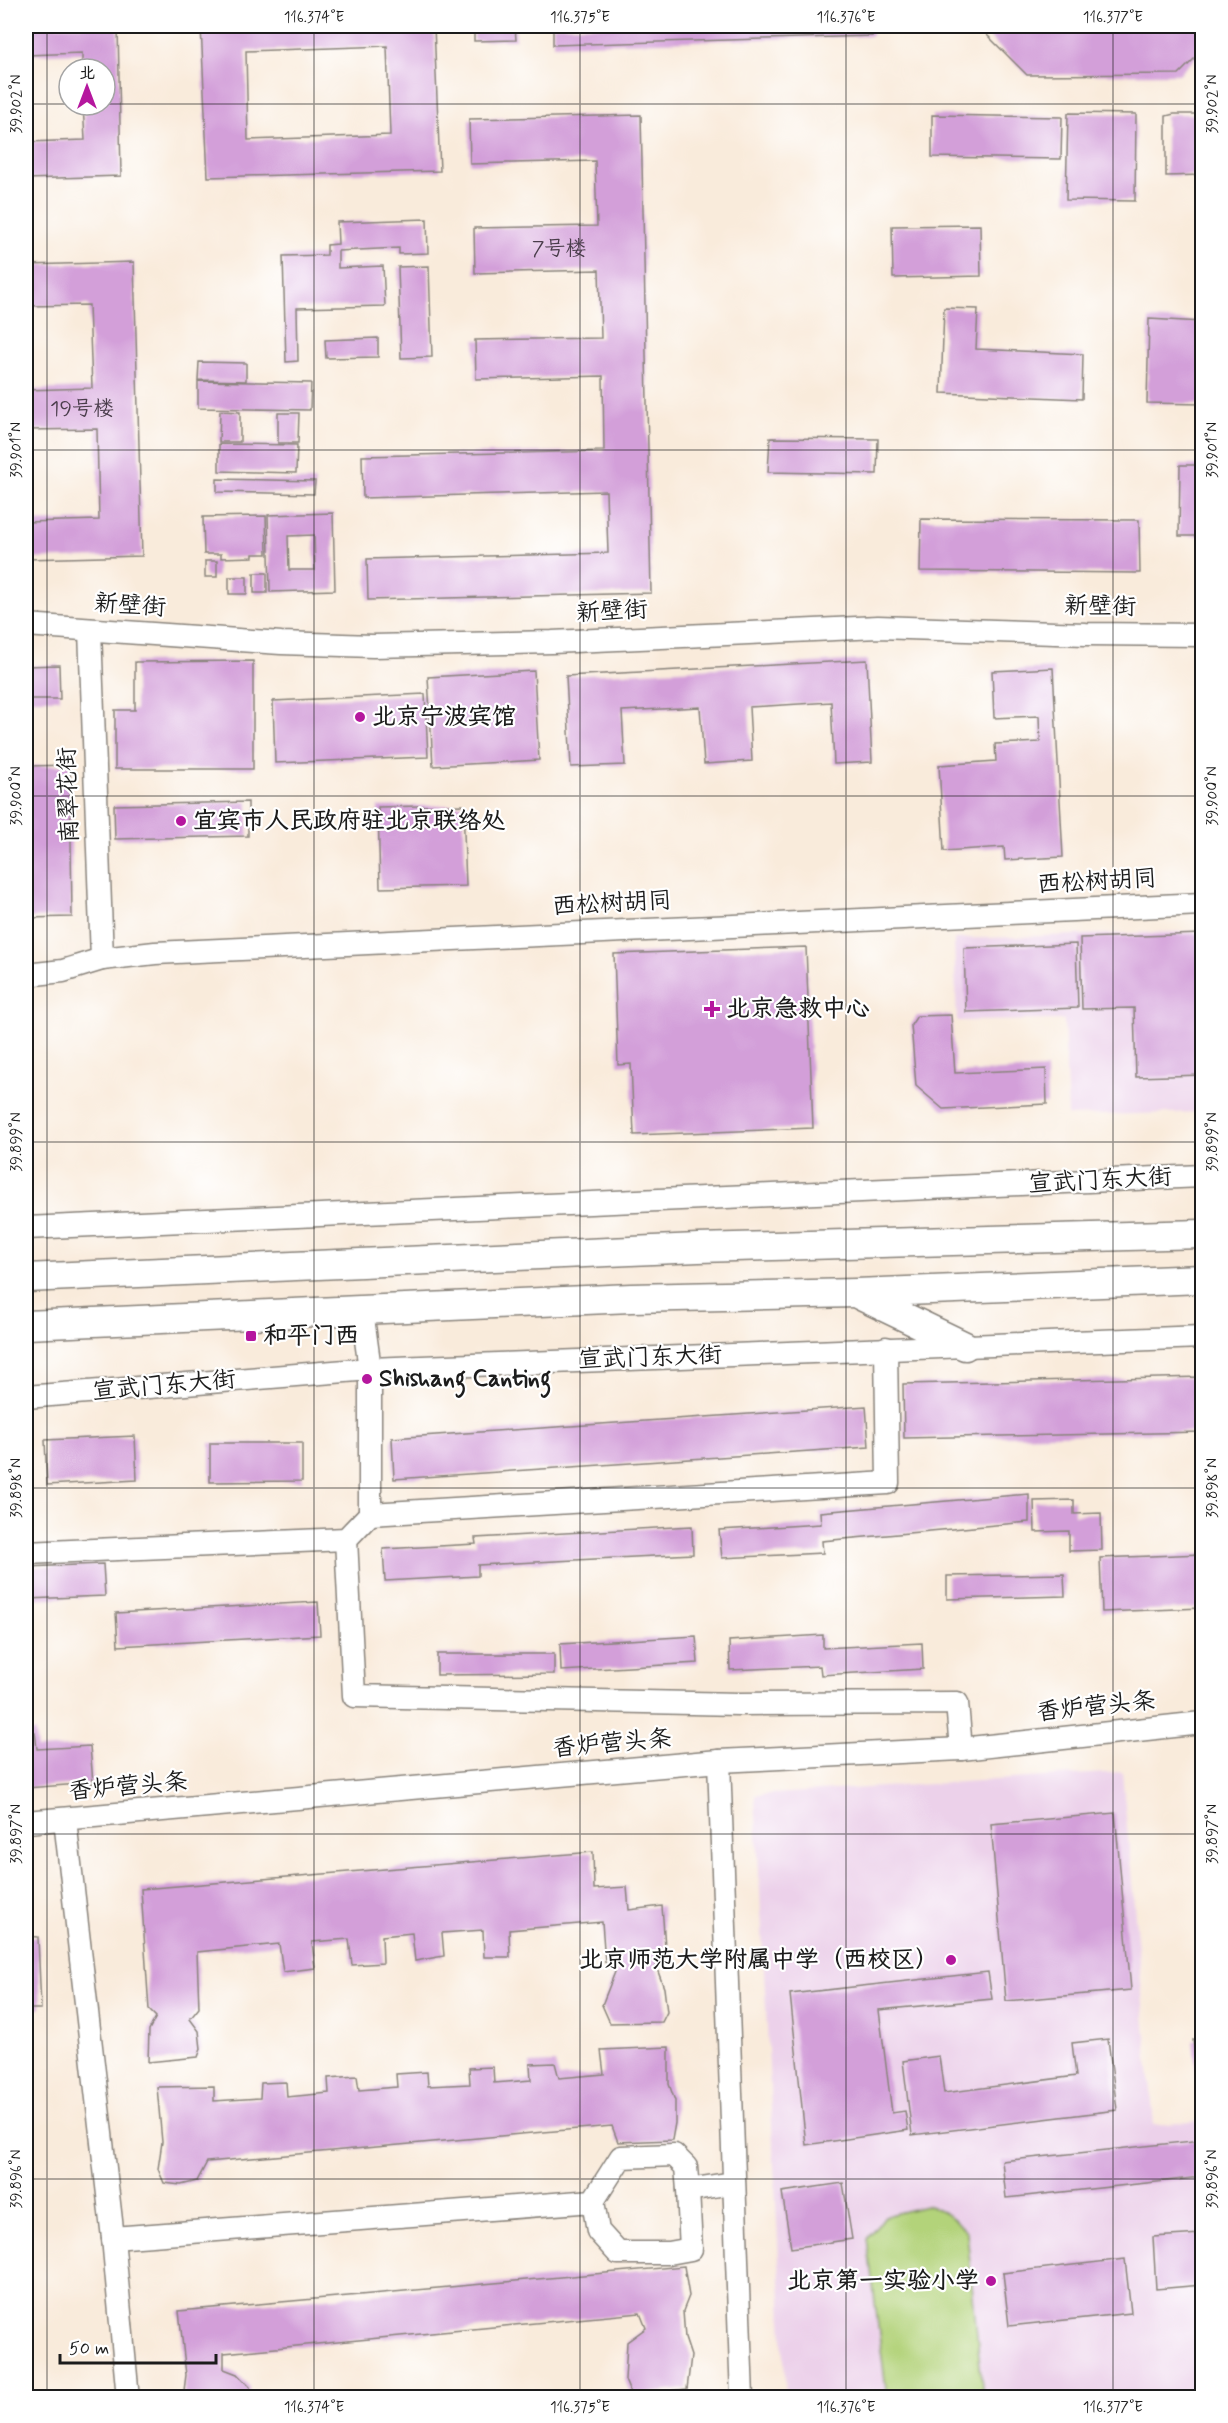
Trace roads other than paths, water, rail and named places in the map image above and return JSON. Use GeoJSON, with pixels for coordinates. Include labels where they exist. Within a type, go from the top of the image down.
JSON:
{"type":"FeatureCollection","features":[{"type":"Feature","properties":{"kind":"main road"},"geometry":{"type":"LineString","coordinates":[[26,1278],[710,1248],[1203,1234]]}},
{"type":"Feature","properties":{"kind":"main road"},"geometry":{"type":"LineString","coordinates":[[26,1325],[631,1298],[856,1293],[1203,1279]]}},
{"type":"Feature","properties":{"kind":"main road"},"geometry":{"type":"LineString","coordinates":[[856,1293],[965,1346]]}},
{"type":"Feature","properties":{"kind":"street","name":"新壁街"},"geometry":{"type":"LineString","coordinates":[[26,625],[281,643],[373,646],[518,644],[878,627],[1086,634],[1203,635]]}},
{"type":"Feature","properties":{"kind":"street","name":"南翠花街"},"geometry":{"type":"LineString","coordinates":[[90,630],[102,958]]}},
{"type":"Feature","properties":{"kind":"street","name":"西松树胡同"},"geometry":{"type":"LineString","coordinates":[[26,975],[63,971],[102,958],[215,950],[1203,904]]}},
{"type":"Feature","properties":{"kind":"street","name":"宣武门东大街"},"geometry":{"type":"LineString","coordinates":[[26,1228],[1203,1176]]}},
{"type":"Feature","properties":{"kind":"street"},"geometry":{"type":"LineString","coordinates":[[362,1311],[370,1370],[370,1514]]}},
{"type":"Feature","properties":{"kind":"street","name":"宣武门东大街"},"geometry":{"type":"LineString","coordinates":[[26,1397],[370,1370],[1203,1337]]}},
{"type":"Feature","properties":{"kind":"street"},"geometry":{"type":"LineString","coordinates":[[26,1553],[346,1539],[370,1514],[888,1483],[886,1348]]}},
{"type":"Feature","properties":{"kind":"street"},"geometry":{"type":"LineString","coordinates":[[346,1539],[354,1696],[739,1704],[957,1703],[962,1749]]}},
{"type":"Feature","properties":{"kind":"street","name":"香炉营头条"},"geometry":{"type":"LineString","coordinates":[[26,1822],[719,1761],[962,1749],[1203,1723]]}},
{"type":"Feature","properties":{"kind":"street"},"geometry":{"type":"LineString","coordinates":[[719,1761],[742,2397]]}},
{"type":"Feature","properties":{"kind":"street"},"geometry":{"type":"LineString","coordinates":[[65,1820],[113,2238],[128,2397]]}},
{"type":"Feature","properties":{"kind":"street"},"geometry":{"type":"LineString","coordinates":[[674,2155],[686,2167],[691,2249],[669,2253],[618,2253],[598,2231],[593,2201],[621,2157],[674,2155]]}},
{"type":"Feature","properties":{"kind":"street"},"geometry":{"type":"LineString","coordinates":[[688,2190],[733,2183]]}},
{"type":"Feature","properties":{"kind":"street"},"geometry":{"type":"LineString","coordinates":[[113,2238],[593,2201]]}},
{"type":"Feature","properties":{"kind":"place","name":"北京宁波宾馆"},"geometry":{"type":"Point","coordinates":[360,717]}},
{"type":"Feature","properties":{"kind":"place","name":"宜宾市人民政府驻北京联络处"},"geometry":{"type":"Point","coordinates":[181,821]}},
{"type":"Feature","properties":{"kind":"place","name":"北京急救中心"},"geometry":{"type":"Point","coordinates":[712,1009]}},
{"type":"Feature","properties":{"kind":"place","name":"和平门西"},"geometry":{"type":"Point","coordinates":[251,1336]}},
{"type":"Feature","properties":{"kind":"place","name":"Shishang Canting"},"geometry":{"type":"Point","coordinates":[367,1379]}},
{"type":"Feature","properties":{"kind":"place","name":"北京师范大学附属中学（西校区）"},"geometry":{"type":"Point","coordinates":[951,1960]}},
{"type":"Feature","properties":{"kind":"place","name":"北京第一实验小学"},"geometry":{"type":"Point","coordinates":[991,2281]}}]}
